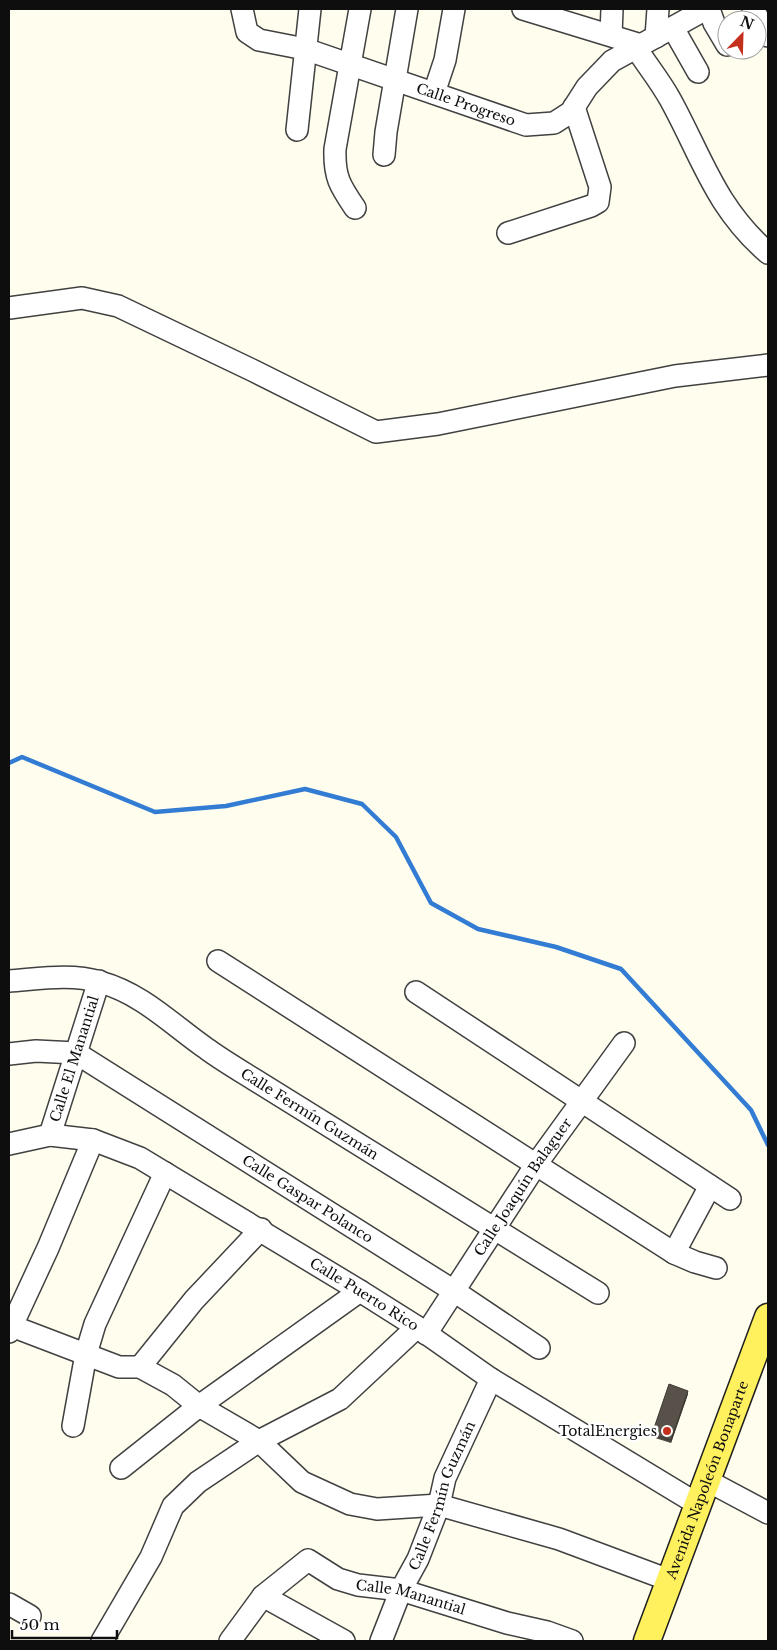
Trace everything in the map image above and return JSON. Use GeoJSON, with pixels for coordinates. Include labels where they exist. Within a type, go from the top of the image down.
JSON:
{"type":"FeatureCollection","features":[{"type":"Feature","properties":{"kind":"main road","name":"Avenida Napoleón Bonaparte"},"geometry":{"type":"LineString","coordinates":[[647,1641],[768,1317]]}},
{"type":"Feature","properties":{"kind":"street","name":"Calle Progreso"},"geometry":{"type":"LineString","coordinates":[[242,9],[244,22],[252,37],[305,49],[526,125],[554,123],[571,112],[587,87],[612,61],[707,9]]}},
{"type":"Feature","properties":{"kind":"street"},"geometry":{"type":"LineString","coordinates":[[297,130],[310,9]]}},
{"type":"Feature","properties":{"kind":"street"},"geometry":{"type":"LineString","coordinates":[[355,208],[338,184],[334,169],[334,149],[360,9]]}},
{"type":"Feature","properties":{"kind":"street"},"geometry":{"type":"LineString","coordinates":[[384,155],[407,9]]}},
{"type":"Feature","properties":{"kind":"street"},"geometry":{"type":"LineString","coordinates":[[434,93],[445,60],[454,9]]}},
{"type":"Feature","properties":{"kind":"street"},"geometry":{"type":"LineString","coordinates":[[524,9],[611,35],[652,39],[698,72]]}},
{"type":"Feature","properties":{"kind":"street"},"geometry":{"type":"LineString","coordinates":[[611,35],[612,9]]}},
{"type":"Feature","properties":{"kind":"street"},"geometry":{"type":"LineString","coordinates":[[658,9],[652,39],[669,97],[708,178],[725,207],[768,253]]}},
{"type":"Feature","properties":{"kind":"street"},"geometry":{"type":"LineString","coordinates":[[707,9],[717,26]]}},
{"type":"Feature","properties":{"kind":"street"},"geometry":{"type":"LineString","coordinates":[[753,9],[768,36]]}},
{"type":"Feature","properties":{"kind":"street"},"geometry":{"type":"LineString","coordinates":[[508,233],[576,212],[598,202],[600,186],[574,107]]}},
{"type":"Feature","properties":{"kind":"street"},"geometry":{"type":"LineString","coordinates":[[9,308],[82,298],[118,306],[254,370],[376,432],[438,424],[676,376],[768,365]]}},
{"type":"Feature","properties":{"kind":"street"},"geometry":{"type":"LineString","coordinates":[[218,961],[674,1253],[716,1268]]}},
{"type":"Feature","properties":{"kind":"street","name":"Calle Fermín Guzmán"},"geometry":{"type":"LineString","coordinates":[[9,981],[62,977],[99,981],[128,991],[147,1003],[206,1048],[598,1293]]}},
{"type":"Feature","properties":{"kind":"street","name":"Calle El Manantial"},"geometry":{"type":"LineString","coordinates":[[50,1136],[99,981]]}},
{"type":"Feature","properties":{"kind":"street"},"geometry":{"type":"LineString","coordinates":[[416,992],[730,1199]]}},
{"type":"Feature","properties":{"kind":"street","name":"Calle Joaquín Balaguer"},"geometry":{"type":"LineString","coordinates":[[102,1641],[150,1557],[173,1506],[198,1482],[259,1441],[340,1399],[422,1330],[454,1292],[536,1163],[624,1043]]}},
{"type":"Feature","properties":{"kind":"street"},"geometry":{"type":"LineString","coordinates":[[9,1054],[36,1051],[76,1053]]}},
{"type":"Feature","properties":{"kind":"street","name":"Calle Gaspar Polanco"},"geometry":{"type":"LineString","coordinates":[[76,1053],[454,1292],[539,1348]]}},
{"type":"Feature","properties":{"kind":"street","name":"Calle Puerto Rico"},"geometry":{"type":"LineString","coordinates":[[9,1144],[50,1136],[93,1140],[140,1158],[360,1290],[422,1330],[491,1379],[699,1505]]}},
{"type":"Feature","properties":{"kind":"street"},"geometry":{"type":"LineString","coordinates":[[93,1140],[48,1248],[10,1328],[120,1367],[140,1367],[173,1386],[199,1406],[259,1441],[302,1482],[350,1504],[377,1509],[440,1505],[559,1539],[669,1580]]}},
{"type":"Feature","properties":{"kind":"street"},"geometry":{"type":"LineString","coordinates":[[73,1426],[86,1354],[95,1324],[165,1173]]}},
{"type":"Feature","properties":{"kind":"street"},"geometry":{"type":"LineString","coordinates":[[674,1253],[710,1186]]}},
{"type":"Feature","properties":{"kind":"street"},"geometry":{"type":"LineString","coordinates":[[140,1367],[194,1300],[261,1229]]}},
{"type":"Feature","properties":{"kind":"street"},"geometry":{"type":"LineString","coordinates":[[121,1468],[199,1406],[360,1290]]}},
{"type":"Feature","properties":{"kind":"street","name":"Calle Fermín Guzmán"},"geometry":{"type":"LineString","coordinates":[[381,1641],[401,1590],[418,1560],[440,1505],[445,1478],[491,1379]]}},
{"type":"Feature","properties":{"kind":"street"},"geometry":{"type":"LineString","coordinates":[[708,1481],[768,1513]]}},
{"type":"Feature","properties":{"kind":"street","name":"Calle Manantial"},"geometry":{"type":"LineString","coordinates":[[263,1596],[308,1560],[338,1579],[358,1585],[401,1590],[572,1641]]}},
{"type":"Feature","properties":{"kind":"street"},"geometry":{"type":"LineString","coordinates":[[230,1641],[263,1596],[344,1641]]}},
{"type":"Feature","properties":{"kind":"street"},"geometry":{"type":"LineString","coordinates":[[9,1604],[30,1616]]}},
{"type":"Feature","properties":{"kind":"building"},"geometry":{"type":"Polygon","coordinates":[[[669,1384],[688,1391],[671,1440],[652,1434],[669,1384]]]}},
{"type":"Feature","properties":{"kind":"waterway"},"geometry":{"type":"LineString","coordinates":[[9,763],[22,757],[155,812],[226,806],[305,789],[362,804],[396,837],[431,903],[478,929],[556,947],[621,969],[751,1110],[768,1145]]}},
{"type":"Feature","properties":{"kind":"place","name":"TotalEnergies"},"geometry":{"type":"Point","coordinates":[667,1431]}}]}
